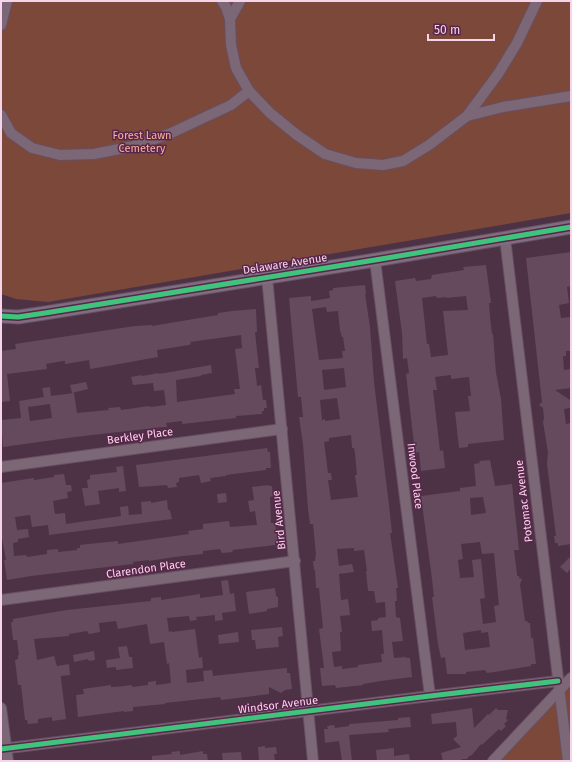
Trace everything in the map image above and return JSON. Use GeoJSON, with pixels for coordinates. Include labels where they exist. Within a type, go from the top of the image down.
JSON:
{"type":"FeatureCollection","features":[{"type":"Feature","properties":{"kind":"main road","name":"Delaware Avenue"},"geometry":{"type":"LineString","coordinates":[[1,316],[18,317],[45,313],[571,227]]}},
{"type":"Feature","properties":{"kind":"street"},"geometry":{"type":"LineString","coordinates":[[1,25],[7,1]]}},
{"type":"Feature","properties":{"kind":"street"},"geometry":{"type":"LineString","coordinates":[[222,1],[226,7],[230,19],[231,45],[236,68],[249,91],[270,113],[297,135],[325,154],[356,163],[383,166],[403,161],[429,145],[466,116],[498,74],[517,44],[538,1]]}},
{"type":"Feature","properties":{"kind":"street"},"geometry":{"type":"LineString","coordinates":[[230,19],[240,1]]}},
{"type":"Feature","properties":{"kind":"street"},"geometry":{"type":"LineString","coordinates":[[1,115],[12,133],[32,148],[60,156],[94,154],[134,146],[169,134],[231,104],[249,91]]}},
{"type":"Feature","properties":{"kind":"street"},"geometry":{"type":"LineString","coordinates":[[466,116],[571,96]]}},
{"type":"Feature","properties":{"kind":"street","name":"Potomac Avenue"},"geometry":{"type":"LineString","coordinates":[[505,238],[568,761]]}},
{"type":"Feature","properties":{"kind":"street","name":"Inwood Place"},"geometry":{"type":"LineString","coordinates":[[375,260],[430,696]]}},
{"type":"Feature","properties":{"kind":"street","name":"Bird Avenue"},"geometry":{"type":"LineString","coordinates":[[267,277],[313,761]]}},
{"type":"Feature","properties":{"kind":"street","name":"Berkley Place"},"geometry":{"type":"LineString","coordinates":[[1,467],[282,429]]}},
{"type":"Feature","properties":{"kind":"street","name":"Clarendon Place"},"geometry":{"type":"LineString","coordinates":[[1,600],[295,561]]}},
{"type":"Feature","properties":{"kind":"street"},"geometry":{"type":"LineString","coordinates":[[493,761],[559,686],[571,678]]}},
{"type":"Feature","properties":{"kind":"street","name":"Windsor Avenue"},"geometry":{"type":"LineString","coordinates":[[4,749],[430,696],[559,686]]}},
{"type":"Feature","properties":{"kind":"street"},"geometry":{"type":"LineString","coordinates":[[1,708],[4,749],[8,761]]}},
{"type":"Feature","properties":{"kind":"street"},"geometry":{"type":"LineString","coordinates":[[568,761],[571,758]]}},
{"type":"Feature","properties":{"kind":"green space","name":"Forest Lawn Cemetery"},"geometry":{"type":"Polygon","coordinates":[[[1,1],[571,1],[571,213],[48,302],[16,299],[1,294],[1,1]]]}},
{"type":"Feature","properties":{"kind":"green space"},"geometry":{"type":"Polygon","coordinates":[[[571,686],[571,751],[561,761],[498,761],[571,686]]]}},
{"type":"Feature","properties":{"kind":"building"},"geometry":{"type":"Polygon","coordinates":[[[571,252],[571,286],[567,287],[569,303],[559,305],[561,318],[571,317],[571,351],[566,351],[566,356],[563,356],[564,370],[571,369],[571,388],[555,390],[570,400],[570,408],[564,409],[566,424],[571,423],[571,544],[558,546],[558,543],[555,543],[554,536],[556,536],[547,464],[548,452],[543,422],[543,408],[539,405],[542,402],[526,258],[571,252]]]}},
{"type":"Feature","properties":{"kind":"building"},"geometry":{"type":"Polygon","coordinates":[[[486,265],[491,303],[489,303],[490,317],[496,373],[501,399],[504,440],[468,444],[468,447],[459,448],[455,412],[470,411],[468,396],[471,396],[469,377],[451,379],[451,375],[435,377],[437,390],[433,390],[440,451],[443,450],[445,468],[421,471],[419,452],[415,453],[406,374],[409,373],[407,358],[403,359],[402,333],[395,281],[415,278],[416,281],[431,279],[432,275],[464,270],[463,267],[486,265]],[[436,296],[422,298],[427,344],[429,344],[431,357],[448,355],[443,311],[468,310],[466,296],[437,298],[436,296]]]}},
{"type":"Feature","properties":{"kind":"building"},"geometry":{"type":"Polygon","coordinates":[[[365,285],[374,382],[392,533],[390,533],[398,588],[396,588],[397,601],[395,601],[396,617],[400,618],[403,641],[392,642],[394,658],[410,658],[412,677],[336,688],[335,685],[322,686],[320,668],[324,668],[319,629],[323,628],[319,588],[316,588],[313,561],[315,561],[316,554],[313,524],[310,524],[308,509],[303,444],[299,417],[303,417],[301,397],[298,397],[289,298],[311,296],[311,301],[330,298],[329,291],[333,290],[333,288],[365,285]],[[326,307],[312,309],[319,360],[343,358],[342,351],[345,351],[343,337],[340,330],[338,311],[327,312],[326,307]],[[344,368],[322,370],[324,390],[346,387],[344,368]],[[337,398],[320,400],[322,420],[340,419],[337,398]],[[351,435],[329,438],[329,441],[324,442],[328,473],[331,473],[332,480],[328,480],[331,500],[358,497],[355,475],[357,475],[355,453],[354,448],[352,448],[351,435]],[[354,548],[337,549],[339,566],[352,564],[354,572],[339,574],[341,600],[348,599],[350,615],[340,616],[342,632],[340,632],[341,651],[332,652],[334,667],[342,666],[342,669],[382,662],[381,654],[384,654],[382,630],[372,631],[371,621],[386,617],[385,602],[376,603],[374,591],[368,591],[364,550],[354,551],[354,548]]]}},
{"type":"Feature","properties":{"kind":"building"},"geometry":{"type":"Polygon","coordinates":[[[256,309],[257,332],[255,332],[259,368],[255,368],[257,386],[261,385],[263,400],[266,400],[267,408],[264,408],[262,414],[236,416],[236,418],[182,424],[182,421],[166,423],[167,427],[75,437],[3,447],[1,420],[21,418],[19,401],[44,397],[42,388],[50,387],[51,396],[74,393],[77,413],[109,410],[108,408],[120,407],[121,410],[166,405],[164,390],[154,391],[153,383],[133,385],[131,377],[211,365],[212,373],[176,380],[177,402],[235,394],[234,389],[240,389],[235,349],[242,348],[241,335],[190,342],[191,344],[189,345],[157,350],[158,357],[90,369],[89,360],[65,364],[65,361],[63,361],[46,364],[47,369],[7,374],[10,401],[1,402],[1,351],[16,349],[15,344],[135,326],[152,326],[218,315],[218,313],[256,309]],[[50,404],[28,407],[30,421],[52,418],[50,404]]]}},
{"type":"Feature","properties":{"kind":"building"},"geometry":{"type":"Polygon","coordinates":[[[86,382],[88,389],[72,393],[70,385],[86,382]]]}},
{"type":"Feature","properties":{"kind":"building"},"geometry":{"type":"Polygon","coordinates":[[[267,448],[268,452],[270,452],[271,468],[266,468],[266,470],[210,478],[211,481],[201,483],[199,475],[179,478],[179,482],[176,483],[177,487],[168,488],[167,485],[139,487],[136,465],[267,448]]]}},
{"type":"Feature","properties":{"kind":"building"},"geometry":{"type":"Polygon","coordinates":[[[490,460],[495,486],[512,484],[519,550],[514,550],[517,576],[522,579],[520,584],[525,621],[530,623],[536,664],[487,673],[485,670],[466,672],[466,674],[447,674],[445,657],[441,658],[438,644],[432,597],[434,597],[432,579],[421,496],[460,491],[460,488],[476,486],[474,464],[480,463],[479,461],[490,460]],[[483,497],[470,498],[471,515],[486,513],[483,497]],[[480,542],[461,544],[463,559],[458,560],[460,578],[474,577],[472,560],[481,559],[485,598],[480,599],[483,624],[496,622],[494,606],[499,605],[494,553],[482,554],[480,542]],[[481,630],[463,633],[465,650],[490,647],[488,632],[481,633],[481,630]]]}},
{"type":"Feature","properties":{"kind":"building"},"geometry":{"type":"Polygon","coordinates":[[[123,466],[126,491],[119,492],[119,488],[98,491],[100,504],[85,506],[82,488],[88,488],[87,480],[90,479],[90,475],[117,472],[116,467],[123,466]]]}},
{"type":"Feature","properties":{"kind":"building"},"geometry":{"type":"Polygon","coordinates":[[[64,474],[66,485],[71,485],[72,491],[67,492],[68,498],[53,501],[55,514],[65,513],[66,524],[121,516],[120,507],[128,506],[129,515],[142,514],[141,502],[151,501],[151,503],[167,500],[168,510],[170,510],[172,519],[49,535],[48,525],[32,527],[30,515],[15,517],[17,530],[28,529],[29,537],[18,539],[18,542],[13,543],[14,556],[26,555],[27,557],[47,554],[47,550],[58,549],[58,552],[77,550],[77,548],[80,548],[80,545],[118,541],[118,544],[189,534],[188,531],[203,529],[203,524],[229,521],[230,527],[257,525],[255,511],[250,512],[248,501],[254,500],[252,487],[269,485],[272,486],[273,496],[270,497],[271,523],[275,523],[278,541],[275,542],[275,545],[232,550],[233,552],[222,553],[220,549],[203,551],[203,554],[133,562],[133,564],[7,580],[4,560],[6,560],[1,533],[1,483],[34,478],[34,480],[64,474]]]}},
{"type":"Feature","properties":{"kind":"building"},"geometry":{"type":"Polygon","coordinates":[[[226,493],[227,502],[218,503],[217,494],[226,493]]]}},
{"type":"Feature","properties":{"kind":"building"},"geometry":{"type":"Polygon","coordinates":[[[571,556],[571,568],[567,573],[560,567],[571,556]]]}},
{"type":"Feature","properties":{"kind":"building"},"geometry":{"type":"Polygon","coordinates":[[[228,580],[230,594],[234,593],[236,611],[222,613],[223,620],[215,621],[215,615],[196,617],[197,620],[190,621],[189,616],[167,618],[169,632],[195,629],[199,658],[202,657],[203,668],[186,670],[187,683],[204,681],[203,671],[212,670],[213,676],[287,668],[287,673],[290,673],[292,689],[285,690],[281,693],[269,687],[269,694],[221,700],[220,697],[165,703],[133,707],[133,711],[78,717],[76,695],[84,694],[83,689],[111,685],[111,687],[115,687],[132,685],[132,687],[148,685],[148,682],[156,681],[156,685],[171,683],[169,663],[167,664],[164,642],[150,644],[147,624],[118,629],[116,621],[99,623],[100,632],[89,634],[87,631],[69,634],[69,636],[34,639],[37,660],[54,656],[57,666],[69,664],[70,675],[61,676],[66,719],[52,721],[52,717],[38,719],[38,723],[28,724],[27,720],[25,720],[21,685],[18,685],[15,660],[18,659],[19,655],[17,640],[13,640],[11,622],[13,622],[13,619],[67,610],[151,601],[151,598],[161,597],[161,600],[200,594],[200,598],[223,595],[221,581],[228,580]]]}},
{"type":"Feature","properties":{"kind":"building"},"geometry":{"type":"Polygon","coordinates":[[[275,588],[276,596],[278,597],[278,607],[267,609],[267,611],[249,614],[246,592],[275,588]]]}},
{"type":"Feature","properties":{"kind":"building"},"geometry":{"type":"Polygon","coordinates":[[[282,627],[283,636],[278,637],[279,647],[256,649],[255,640],[252,640],[251,630],[282,627]]]}},
{"type":"Feature","properties":{"kind":"building"},"geometry":{"type":"Polygon","coordinates":[[[238,632],[239,642],[219,644],[218,635],[238,632]]]}},
{"type":"Feature","properties":{"kind":"building"},"geometry":{"type":"Polygon","coordinates":[[[127,646],[129,657],[132,657],[133,668],[116,670],[116,667],[107,668],[106,660],[120,658],[118,647],[127,646]]]}},
{"type":"Feature","properties":{"kind":"building"},"geometry":{"type":"Polygon","coordinates":[[[94,651],[95,660],[89,661],[88,659],[74,662],[73,655],[94,651]]]}},
{"type":"Feature","properties":{"kind":"building"},"geometry":{"type":"Polygon","coordinates":[[[472,708],[474,728],[496,708],[498,710],[508,710],[506,719],[508,720],[504,724],[506,726],[501,731],[499,729],[482,745],[481,744],[467,759],[462,759],[461,761],[443,761],[441,753],[461,747],[453,739],[457,736],[456,722],[432,724],[431,714],[472,708]]]}},
{"type":"Feature","properties":{"kind":"building"},"geometry":{"type":"Polygon","coordinates":[[[410,717],[411,727],[388,729],[389,732],[349,735],[352,761],[342,761],[339,741],[325,743],[324,729],[328,729],[327,726],[334,725],[335,728],[349,726],[349,724],[398,720],[398,718],[410,717]]]}},
{"type":"Feature","properties":{"kind":"building"},"geometry":{"type":"Polygon","coordinates":[[[265,746],[265,748],[276,747],[277,754],[274,754],[275,761],[259,761],[258,747],[265,746]]]}},
{"type":"Feature","properties":{"kind":"building"},"geometry":{"type":"Polygon","coordinates":[[[394,748],[394,756],[409,754],[410,761],[377,761],[376,750],[394,748]]]}},
{"type":"Feature","properties":{"kind":"building"},"geometry":{"type":"Polygon","coordinates":[[[180,751],[180,755],[203,751],[203,754],[207,754],[208,761],[152,761],[152,756],[172,754],[171,752],[180,751]]]}},
{"type":"Feature","properties":{"kind":"building"},"geometry":{"type":"Polygon","coordinates":[[[241,752],[242,761],[223,761],[222,753],[241,752]]]}},
{"type":"Feature","properties":{"kind":"cycle path"},"geometry":{"type":"LineString","coordinates":[[1,316],[18,317],[45,313],[571,227]]}},
{"type":"Feature","properties":{"kind":"cycle path"},"geometry":{"type":"LineString","coordinates":[[1,749],[558,681]]}}]}
